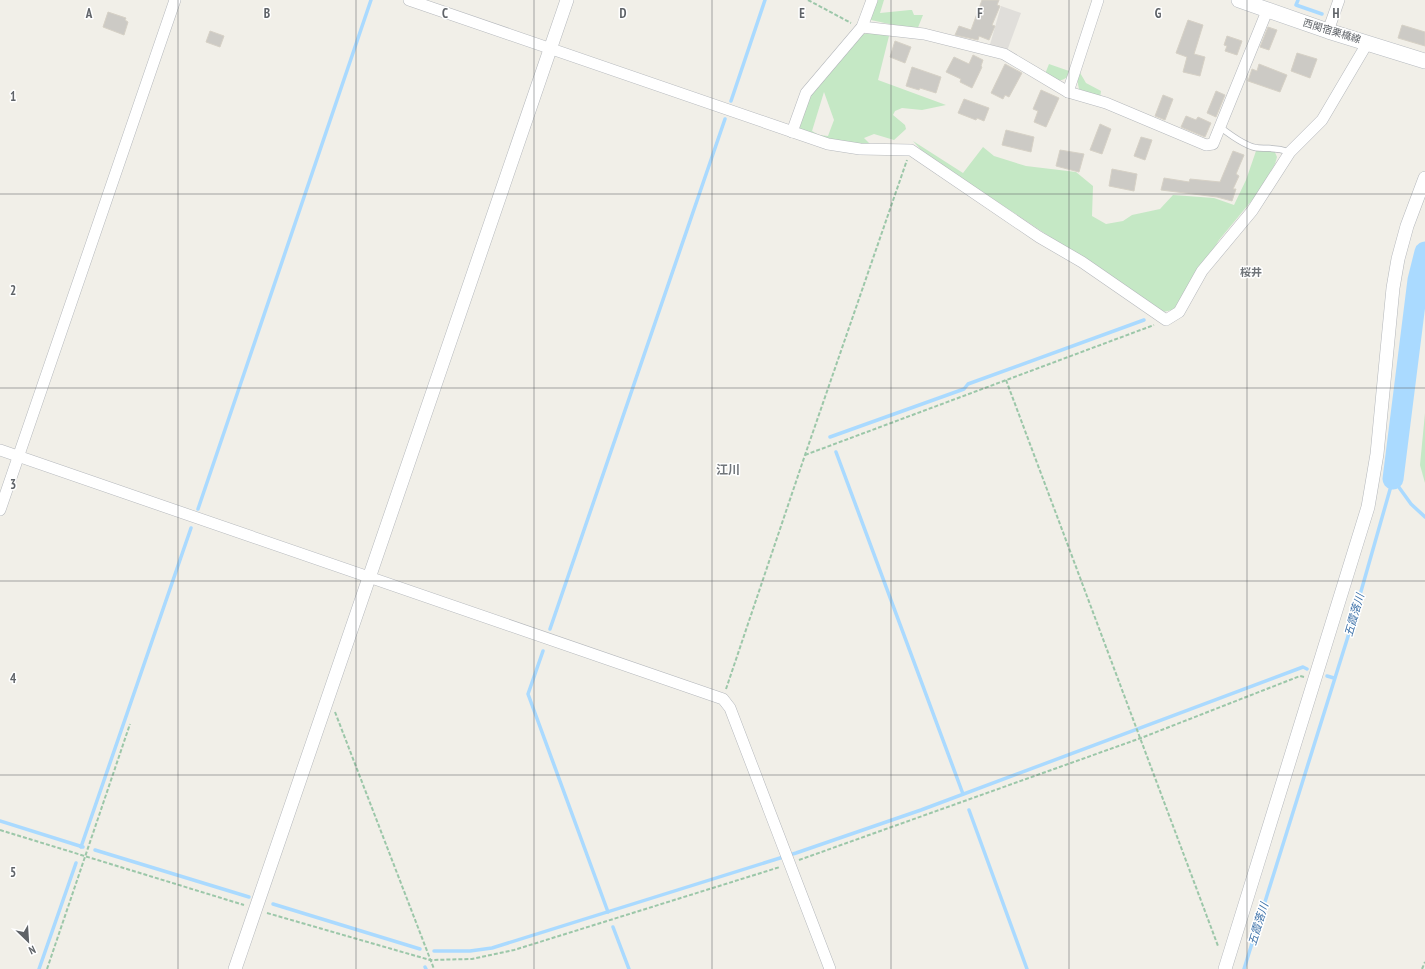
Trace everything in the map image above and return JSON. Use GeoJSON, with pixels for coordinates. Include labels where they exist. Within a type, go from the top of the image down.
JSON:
{"type":"FeatureCollection","features":[{"type":"Feature","properties":{"kind":"main road","name":"西関宿栗橋線"},"geometry":{"type":"LineString","coordinates":[[1239,0],[1267,11],[1425,61]]}},
{"type":"Feature","properties":{"kind":"street"},"geometry":{"type":"LineString","coordinates":[[0,510],[175,0]]}},
{"type":"Feature","properties":{"kind":"street"},"geometry":{"type":"LineString","coordinates":[[409,0],[828,144],[860,149],[911,150],[1039,237],[1082,262],[1166,320],[1179,312],[1202,271],[1252,211],[1290,152],[1322,120],[1368,42]]}},
{"type":"Feature","properties":{"kind":"street"},"geometry":{"type":"LineString","coordinates":[[235,969],[567,0]]}},
{"type":"Feature","properties":{"kind":"street"},"geometry":{"type":"LineString","coordinates":[[792,132],[806,93],[862,27],[872,0]]}},
{"type":"Feature","properties":{"kind":"street"},"geometry":{"type":"LineString","coordinates":[[1068,92],[1098,0]]}},
{"type":"Feature","properties":{"kind":"street"},"geometry":{"type":"LineString","coordinates":[[1328,31],[1339,0]]}},
{"type":"Feature","properties":{"kind":"street"},"geometry":{"type":"LineString","coordinates":[[862,27],[924,34],[1004,54],[1068,92],[1106,103],[1206,145],[1213,144],[1267,11]]}},
{"type":"Feature","properties":{"kind":"street"},"geometry":{"type":"LineString","coordinates":[[1225,968],[1368,507],[1377,454],[1393,288],[1398,259],[1407,226],[1425,178]]}},
{"type":"Feature","properties":{"kind":"street"},"geometry":{"type":"LineString","coordinates":[[0,450],[723,699],[730,708],[830,969]]}},
{"type":"Feature","properties":{"kind":"lane"},"geometry":{"type":"LineString","coordinates":[[1220,128],[1235,138],[1258,148],[1276,148],[1290,152]]}},
{"type":"Feature","properties":{"kind":"path"},"geometry":{"type":"LineString","coordinates":[[808,0],[847,22],[862,27]]}},
{"type":"Feature","properties":{"kind":"path"},"geometry":{"type":"LineString","coordinates":[[723,699],[805,455],[911,150]]}},
{"type":"Feature","properties":{"kind":"path"},"geometry":{"type":"LineString","coordinates":[[805,455],[1166,320]]}},
{"type":"Feature","properties":{"kind":"path"},"geometry":{"type":"LineString","coordinates":[[1006,380],[1225,968]]}},
{"type":"Feature","properties":{"kind":"path"},"geometry":{"type":"LineString","coordinates":[[0,830],[256,909],[430,960],[472,959],[514,950],[787,859],[1140,738],[1300,676],[1315,679]]}},
{"type":"Feature","properties":{"kind":"path"},"geometry":{"type":"LineString","coordinates":[[326,703],[334,708],[434,969]]}},
{"type":"Feature","properties":{"kind":"path"},"geometry":{"type":"LineString","coordinates":[[47,969],[130,724]]}},
{"type":"Feature","properties":{"kind":"path"},"geometry":{"type":"LineString","coordinates":[[1422,969],[1425,962]]}},
{"type":"Feature","properties":{"kind":"shaded area"},"geometry":{"type":"Polygon","coordinates":[[[1001,6],[1021,13],[1007,51],[989,48],[1001,6]]]}},
{"type":"Feature","properties":{"kind":"green space"},"geometry":{"type":"Polygon","coordinates":[[[876,0],[884,0],[880,13],[912,10],[914,15],[923,15],[917,30],[871,20],[872,11],[876,0]]]}},
{"type":"Feature","properties":{"kind":"green space"},"geometry":{"type":"Polygon","coordinates":[[[870,32],[890,32],[878,80],[946,105],[922,110],[902,108],[895,111],[893,115],[905,125],[906,129],[894,140],[874,134],[864,138],[872,146],[826,141],[801,132],[798,123],[807,99],[862,35],[870,32]],[[824,92],[812,131],[819,135],[828,136],[834,120],[824,92]]]}},
{"type":"Feature","properties":{"kind":"green space"},"geometry":{"type":"Polygon","coordinates":[[[1049,64],[1069,71],[1067,77],[1059,80],[1053,79],[1045,74],[1049,64]]]}},
{"type":"Feature","properties":{"kind":"green space"},"geometry":{"type":"Polygon","coordinates":[[[1079,71],[1086,83],[1101,91],[1100,98],[1079,89],[1077,79],[1079,71]]]}},
{"type":"Feature","properties":{"kind":"green space"},"geometry":{"type":"Polygon","coordinates":[[[913,141],[963,173],[983,147],[994,156],[1026,166],[1076,172],[1093,186],[1092,216],[1106,224],[1123,221],[1132,215],[1160,209],[1173,195],[1214,198],[1234,205],[1246,180],[1256,151],[1274,150],[1277,157],[1275,164],[1258,193],[1219,240],[1177,309],[1163,312],[960,177],[921,150],[913,141]]]}},
{"type":"Feature","properties":{"kind":"green space"},"geometry":{"type":"Polygon","coordinates":[[[1425,413],[1425,483],[1420,465],[1425,413]]]}},
{"type":"Feature","properties":{"kind":"building"},"geometry":{"type":"Polygon","coordinates":[[[982,0],[999,0],[997,5],[1000,6],[992,25],[995,26],[989,40],[979,36],[978,40],[955,35],[959,26],[971,30],[982,0]]]}},
{"type":"Feature","properties":{"kind":"building"},"geometry":{"type":"Polygon","coordinates":[[[108,12],[126,18],[125,20],[128,22],[124,35],[103,27],[108,12]]]}},
{"type":"Feature","properties":{"kind":"building"},"geometry":{"type":"Polygon","coordinates":[[[1188,20],[1203,25],[1194,54],[1205,57],[1200,76],[1183,72],[1187,57],[1176,53],[1188,20]]]}},
{"type":"Feature","properties":{"kind":"building"},"geometry":{"type":"Polygon","coordinates":[[[1402,25],[1425,32],[1425,46],[1398,38],[1402,25]]]}},
{"type":"Feature","properties":{"kind":"building"},"geometry":{"type":"Polygon","coordinates":[[[1268,27],[1277,30],[1269,50],[1260,47],[1268,27]]]}},
{"type":"Feature","properties":{"kind":"building"},"geometry":{"type":"Polygon","coordinates":[[[210,31],[224,36],[220,47],[206,42],[210,31]]]}},
{"type":"Feature","properties":{"kind":"building"},"geometry":{"type":"Polygon","coordinates":[[[1227,36],[1242,41],[1237,55],[1225,51],[1227,46],[1224,45],[1227,36]]]}},
{"type":"Feature","properties":{"kind":"building"},"geometry":{"type":"Polygon","coordinates":[[[895,41],[911,47],[905,63],[890,57],[895,41]]]}},
{"type":"Feature","properties":{"kind":"building"},"geometry":{"type":"Polygon","coordinates":[[[1297,53],[1317,59],[1310,78],[1291,71],[1297,53]]]}},
{"type":"Feature","properties":{"kind":"building"},"geometry":{"type":"Polygon","coordinates":[[[973,55],[983,60],[982,67],[972,88],[960,82],[961,79],[946,72],[954,57],[969,64],[973,55]]]}},
{"type":"Feature","properties":{"kind":"building"},"geometry":{"type":"Polygon","coordinates":[[[1005,64],[1022,73],[1009,97],[1005,95],[1003,99],[991,93],[1005,64]]]}},
{"type":"Feature","properties":{"kind":"building"},"geometry":{"type":"Polygon","coordinates":[[[1259,64],[1287,75],[1280,92],[1248,81],[1252,69],[1257,71],[1259,64]]]}},
{"type":"Feature","properties":{"kind":"building"},"geometry":{"type":"Polygon","coordinates":[[[912,67],[941,77],[936,93],[920,88],[919,90],[906,86],[912,67]]]}},
{"type":"Feature","properties":{"kind":"building"},"geometry":{"type":"Polygon","coordinates":[[[1041,90],[1059,98],[1046,127],[1034,122],[1038,111],[1033,109],[1041,90]]]}},
{"type":"Feature","properties":{"kind":"building"},"geometry":{"type":"Polygon","coordinates":[[[1216,91],[1225,95],[1216,117],[1207,113],[1216,91]]]}},
{"type":"Feature","properties":{"kind":"building"},"geometry":{"type":"Polygon","coordinates":[[[1163,95],[1173,99],[1165,120],[1155,116],[1163,95]]]}},
{"type":"Feature","properties":{"kind":"building"},"geometry":{"type":"Polygon","coordinates":[[[964,99],[989,108],[984,121],[977,118],[976,120],[958,113],[964,99]]]}},
{"type":"Feature","properties":{"kind":"building"},"geometry":{"type":"Polygon","coordinates":[[[1186,116],[1196,120],[1198,117],[1211,123],[1205,137],[1181,127],[1186,116]]]}},
{"type":"Feature","properties":{"kind":"building"},"geometry":{"type":"Polygon","coordinates":[[[1100,124],[1111,129],[1102,154],[1090,150],[1100,124]]]}},
{"type":"Feature","properties":{"kind":"building"},"geometry":{"type":"Polygon","coordinates":[[[1006,130],[1034,137],[1031,152],[1002,145],[1006,130]]]}},
{"type":"Feature","properties":{"kind":"building"},"geometry":{"type":"Polygon","coordinates":[[[1141,137],[1152,140],[1145,160],[1134,156],[1141,137]]]}},
{"type":"Feature","properties":{"kind":"building"},"geometry":{"type":"Polygon","coordinates":[[[1060,150],[1084,154],[1079,172],[1056,166],[1060,150]]]}},
{"type":"Feature","properties":{"kind":"building"},"geometry":{"type":"Polygon","coordinates":[[[1233,151],[1244,155],[1236,174],[1239,176],[1233,189],[1236,189],[1232,201],[1217,197],[1161,190],[1164,178],[1189,182],[1190,179],[1220,182],[1233,151]]]}},
{"type":"Feature","properties":{"kind":"building"},"geometry":{"type":"Polygon","coordinates":[[[1112,169],[1137,174],[1134,191],[1109,186],[1112,169]]]}},
{"type":"Feature","properties":{"kind":"waterway"},"geometry":{"type":"LineString","coordinates":[[198,509],[371,0]]}},
{"type":"Feature","properties":{"kind":"waterway"},"geometry":{"type":"LineString","coordinates":[[731,101],[765,0]]}},
{"type":"Feature","properties":{"kind":"waterway"},"geometry":{"type":"LineString","coordinates":[[1298,0],[1296,5],[1322,14]]}},
{"type":"Feature","properties":{"kind":"waterway"},"geometry":{"type":"LineString","coordinates":[[550,629],[725,119]]}},
{"type":"Feature","properties":{"kind":"waterway","name":"五霞落川"},"geometry":{"type":"LineString","coordinates":[[1393,479],[1418,280],[1425,252]]}},
{"type":"Feature","properties":{"kind":"waterway"},"geometry":{"type":"LineString","coordinates":[[830,437],[964,389],[968,384],[1144,320]]}},
{"type":"Feature","properties":{"kind":"waterway"},"geometry":{"type":"LineString","coordinates":[[836,452],[963,794]]}},
{"type":"Feature","properties":{"kind":"waterway"},"geometry":{"type":"LineString","coordinates":[[1393,479],[1411,504],[1425,517]]}},
{"type":"Feature","properties":{"kind":"waterway","name":"五霞落川"},"geometry":{"type":"LineString","coordinates":[[1244,969],[1350,630],[1393,479]]}},
{"type":"Feature","properties":{"kind":"waterway"},"geometry":{"type":"LineString","coordinates":[[81,847],[191,528]]}},
{"type":"Feature","properties":{"kind":"waterway"},"geometry":{"type":"LineString","coordinates":[[543,651],[528,694],[608,912]]}},
{"type":"Feature","properties":{"kind":"waterway"},"geometry":{"type":"LineString","coordinates":[[434,951],[470,951],[492,948],[796,853],[921,810],[1303,667],[1307,669]]}},
{"type":"Feature","properties":{"kind":"waterway"},"geometry":{"type":"LineString","coordinates":[[1327,676],[1334,678]]}},
{"type":"Feature","properties":{"kind":"waterway"},"geometry":{"type":"LineString","coordinates":[[969,810],[1027,969]]}},
{"type":"Feature","properties":{"kind":"waterway"},"geometry":{"type":"LineString","coordinates":[[0,821],[83,847]]}},
{"type":"Feature","properties":{"kind":"waterway"},"geometry":{"type":"LineString","coordinates":[[95,850],[249,897]]}},
{"type":"Feature","properties":{"kind":"waterway"},"geometry":{"type":"LineString","coordinates":[[39,969],[76,863]]}},
{"type":"Feature","properties":{"kind":"waterway"},"geometry":{"type":"LineString","coordinates":[[273,904],[420,949]]}},
{"type":"Feature","properties":{"kind":"waterway"},"geometry":{"type":"LineString","coordinates":[[613,927],[629,969]]}},
{"type":"Feature","properties":{"kind":"district","name":"桜井"},"geometry":{"type":"Point","coordinates":[1251,272]}},
{"type":"Feature","properties":{"kind":"district","name":"江川"},"geometry":{"type":"Point","coordinates":[728,469]}}]}
